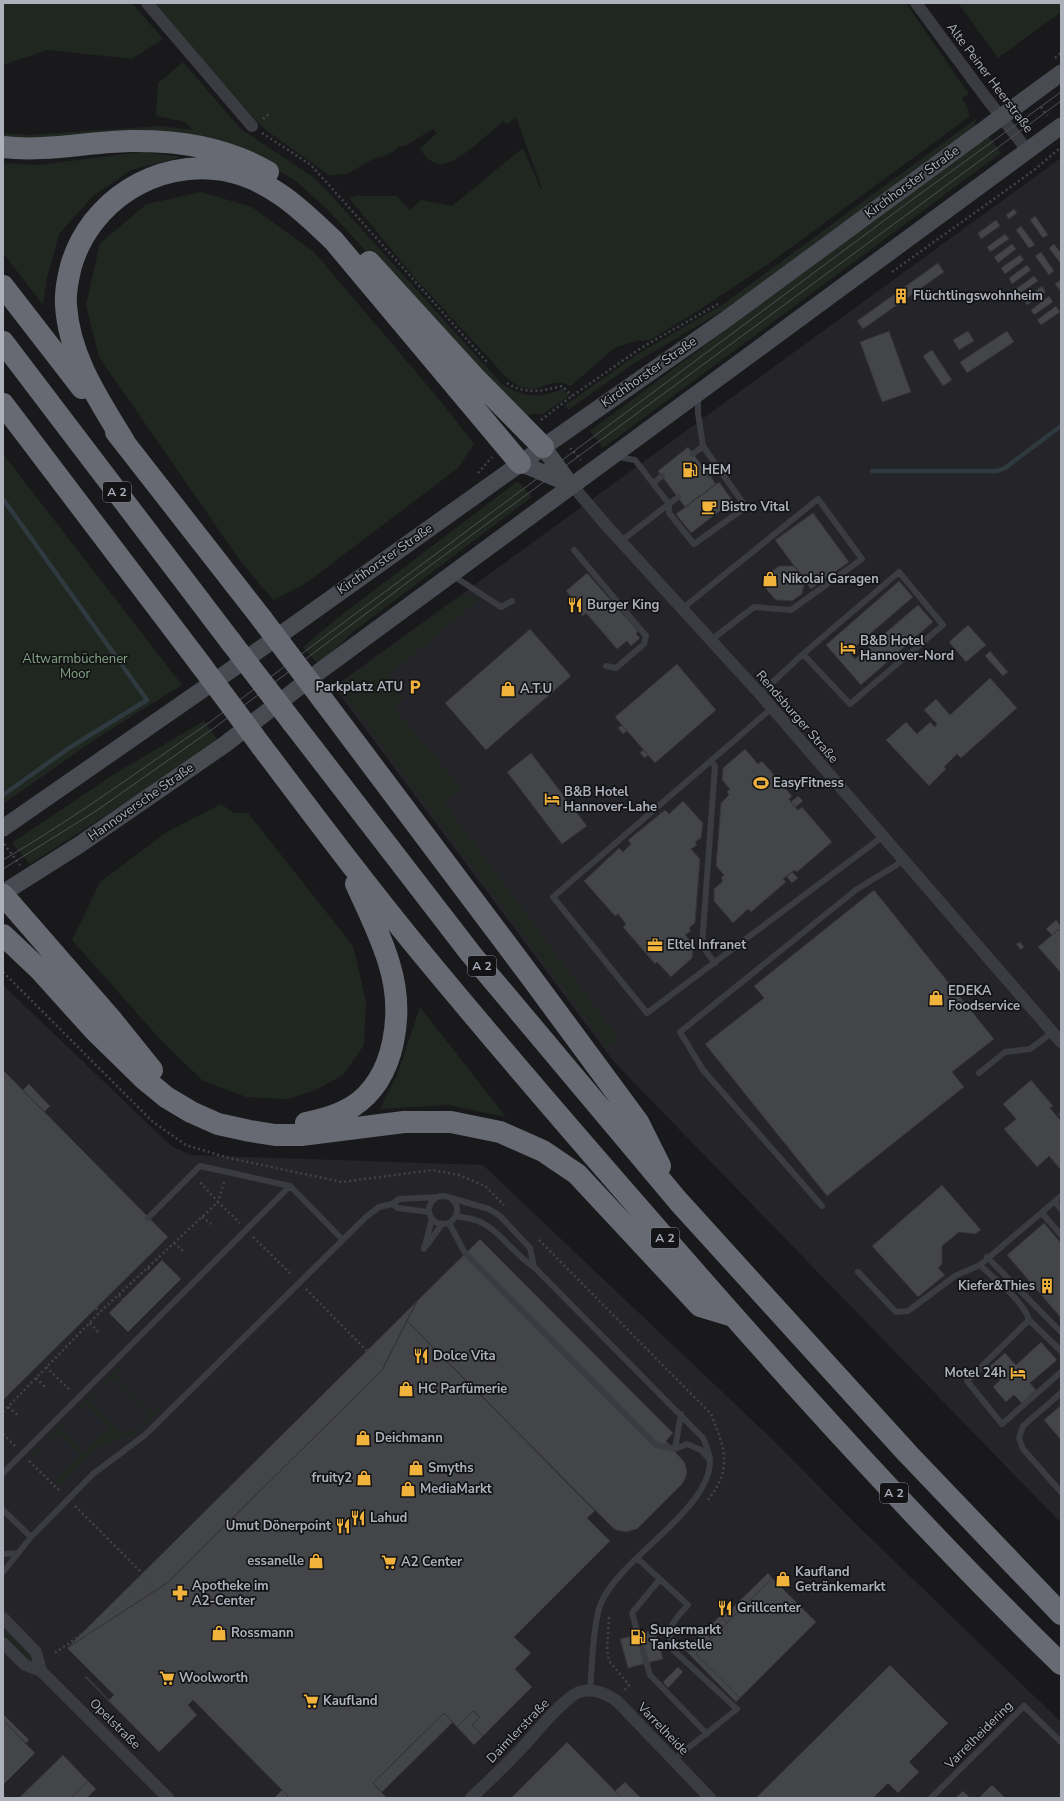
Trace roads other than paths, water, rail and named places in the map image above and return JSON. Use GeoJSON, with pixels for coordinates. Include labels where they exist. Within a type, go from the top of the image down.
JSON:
{"type":"FeatureCollection","features":[{"type":"Feature","properties":{"kind":"highway"},"geometry":{"type":"LineString","coordinates":[[3,147],[19,149],[61,148],[129,141],[172,142],[219,151],[261,168],[290,185],[320,207],[464,365],[551,441]]}},
{"type":"Feature","properties":{"kind":"highway"},"geometry":{"type":"LineString","coordinates":[[125,443],[94,391],[74,350],[65,304],[70,271],[75,253],[84,236],[98,215],[115,199],[135,186],[158,175],[200,168],[224,171],[255,180],[280,193],[308,217],[334,241],[520,463]]}},
{"type":"Feature","properties":{"kind":"highway"},"geometry":{"type":"LineString","coordinates":[[3,286],[262,619],[532,977],[638,1122],[679,1202]]}},
{"type":"Feature","properties":{"kind":"highway","name":"A 2"},"geometry":{"type":"LineString","coordinates":[[3,342],[471,954],[679,1202],[908,1454],[1061,1614]]}},
{"type":"Feature","properties":{"kind":"highway","name":"A 2"},"geometry":{"type":"LineString","coordinates":[[3,404],[344,856],[443,979],[598,1161],[733,1316],[858,1454],[1016,1620],[1061,1664]]}},
{"type":"Feature","properties":{"kind":"highway"},"geometry":{"type":"LineString","coordinates":[[3,894],[106,1013],[151,1069],[171,1088],[195,1104],[222,1115],[251,1122],[300,1124],[328,1118],[352,1107],[372,1090],[388,1061],[395,1031],[396,1000],[389,964],[370,915],[344,856]]}},
{"type":"Feature","properties":{"kind":"highway"},"geometry":{"type":"LineString","coordinates":[[3,936],[39,969],[95,1031],[143,1078],[166,1097],[185,1109],[218,1124],[250,1132],[301,1136],[404,1122],[451,1122],[500,1132],[543,1151],[577,1174],[700,1306],[733,1316]]}},
{"type":"Feature","properties":{"kind":"highway"},"geometry":{"type":"LineString","coordinates":[[3,948],[39,969]]}},
{"type":"Feature","properties":{"kind":"main road","name":"Kirchhorster Straße"},"geometry":{"type":"LineString","coordinates":[[3,828],[235,668],[520,463],[724,320],[1032,94],[1055,68]]}},
{"type":"Feature","properties":{"kind":"main road"},"geometry":{"type":"LineString","coordinates":[[451,574],[1059,128]]}},
{"type":"Feature","properties":{"kind":"main road"},"geometry":{"type":"LineString","coordinates":[[551,441],[572,485]]}},
{"type":"Feature","properties":{"kind":"main road"},"geometry":{"type":"LineString","coordinates":[[520,463],[572,485]]}},
{"type":"Feature","properties":{"kind":"main road","name":"Hannoversche Straße"},"geometry":{"type":"LineString","coordinates":[[3,894],[224,745],[274,705],[451,574]]}},
{"type":"Feature","properties":{"kind":"street"},"geometry":{"type":"LineString","coordinates":[[147,3],[252,126]]}},
{"type":"Feature","properties":{"kind":"street","name":"Alte Peiner Heerstraße"},"geometry":{"type":"LineString","coordinates":[[916,3],[1001,117],[1028,150]]}},
{"type":"Feature","properties":{"kind":"street","name":"Rendsburger Straße"},"geometry":{"type":"LineString","coordinates":[[572,485],[760,694],[1061,1042]]}},
{"type":"Feature","properties":{"kind":"street","name":"Opelstraße"},"geometry":{"type":"LineString","coordinates":[[3,1618],[36,1652],[41,1671]]}},
{"type":"Feature","properties":{"kind":"street","name":"Opelstraße"},"geometry":{"type":"LineString","coordinates":[[3,1643],[25,1665],[41,1671],[168,1798]]}},
{"type":"Feature","properties":{"kind":"street","name":"Varrelheide"},"geometry":{"type":"LineString","coordinates":[[590,1690],[603,1692],[617,1701],[710,1798]]}},
{"type":"Feature","properties":{"kind":"street","name":"Daimlerstraße"},"geometry":{"type":"LineString","coordinates":[[471,1798],[517,1753],[561,1706],[578,1693],[590,1690]]}},
{"type":"Feature","properties":{"kind":"lane"},"geometry":{"type":"LineString","coordinates":[[612,455],[634,460],[669,504],[670,513],[694,544],[746,507],[703,446],[698,413],[698,392]]}},
{"type":"Feature","properties":{"kind":"lane"},"geometry":{"type":"LineString","coordinates":[[693,454],[703,446]]}},
{"type":"Feature","properties":{"kind":"lane"},"geometry":{"type":"LineString","coordinates":[[709,475],[719,469]]}},
{"type":"Feature","properties":{"kind":"lane"},"geometry":{"type":"LineString","coordinates":[[653,483],[662,476]]}},
{"type":"Feature","properties":{"kind":"lane"},"geometry":{"type":"LineString","coordinates":[[621,541],[678,497]]}},
{"type":"Feature","properties":{"kind":"lane"},"geometry":{"type":"LineString","coordinates":[[682,608],[818,499],[862,559],[791,610],[754,607],[711,640]]}},
{"type":"Feature","properties":{"kind":"lane"},"geometry":{"type":"LineString","coordinates":[[574,550],[646,636],[644,644],[616,668],[606,666]]}},
{"type":"Feature","properties":{"kind":"lane"},"geometry":{"type":"LineString","coordinates":[[760,694],[803,654],[900,572],[943,625],[850,704],[803,654]]}},
{"type":"Feature","properties":{"kind":"lane"},"geometry":{"type":"LineString","coordinates":[[451,574],[501,607],[512,601]]}},
{"type":"Feature","properties":{"kind":"lane"},"geometry":{"type":"LineString","coordinates":[[772,708],[553,897],[647,1013],[882,836]]}},
{"type":"Feature","properties":{"kind":"lane"},"geometry":{"type":"LineString","coordinates":[[711,761],[715,766],[702,946],[715,963]]}},
{"type":"Feature","properties":{"kind":"lane"},"geometry":{"type":"LineString","coordinates":[[822,1206],[703,1070],[680,1032],[857,889],[903,861]]}},
{"type":"Feature","properties":{"kind":"lane"},"geometry":{"type":"LineString","coordinates":[[979,1073],[1005,1052],[1030,1049],[1052,1032]]}},
{"type":"Feature","properties":{"kind":"lane"},"geometry":{"type":"LineString","coordinates":[[148,1218],[200,1166],[290,1186],[343,1240]]}},
{"type":"Feature","properties":{"kind":"lane"},"geometry":{"type":"LineString","coordinates":[[3,1473],[290,1186]]}},
{"type":"Feature","properties":{"kind":"lane"},"geometry":{"type":"LineString","coordinates":[[3,1572],[31,1537],[93,1474],[145,1435],[343,1240],[379,1207],[392,1204],[399,1199],[446,1196],[489,1209],[500,1216],[530,1248],[534,1267]]}},
{"type":"Feature","properties":{"kind":"lane"},"geometry":{"type":"LineString","coordinates":[[858,1272],[896,1312],[908,1311],[955,1276],[980,1265],[987,1257],[997,1251],[1061,1196]]}},
{"type":"Feature","properties":{"kind":"lane"},"geometry":{"type":"LineString","coordinates":[[437,1197],[432,1200],[429,1206],[429,1212],[432,1219],[424,1249],[442,1224]]}},
{"type":"Feature","properties":{"kind":"lane"},"geometry":{"type":"LineString","coordinates":[[432,1219],[442,1224],[449,1223],[456,1216],[457,1208],[454,1200],[451,1198]]}},
{"type":"Feature","properties":{"kind":"lane"},"geometry":{"type":"LineString","coordinates":[[1055,1202],[1061,1209]]}},
{"type":"Feature","properties":{"kind":"lane"},"geometry":{"type":"LineString","coordinates":[[392,1204],[398,1208],[429,1212]]}},
{"type":"Feature","properties":{"kind":"lane"},"geometry":{"type":"LineString","coordinates":[[1042,1213],[1061,1234]]}},
{"type":"Feature","properties":{"kind":"lane"},"geometry":{"type":"LineString","coordinates":[[456,1216],[477,1220],[491,1229],[524,1260],[534,1267],[681,1414],[703,1438],[710,1460],[708,1473],[704,1484],[691,1505],[613,1583],[601,1603],[597,1619],[590,1690]]}},
{"type":"Feature","properties":{"kind":"lane"},"geometry":{"type":"LineString","coordinates":[[449,1223],[465,1253],[656,1445],[675,1449],[687,1444],[701,1450],[710,1460]]}},
{"type":"Feature","properties":{"kind":"lane"},"geometry":{"type":"LineString","coordinates":[[987,1257],[1061,1332]]}},
{"type":"Feature","properties":{"kind":"lane"},"geometry":{"type":"LineString","coordinates":[[980,1265],[1022,1306],[1028,1313],[1029,1320],[1061,1351]]}},
{"type":"Feature","properties":{"kind":"lane"},"geometry":{"type":"LineString","coordinates":[[1029,1320],[967,1381],[1002,1424],[1061,1372]]}},
{"type":"Feature","properties":{"kind":"lane"},"geometry":{"type":"LineString","coordinates":[[1061,1393],[1023,1426],[1019,1438],[1023,1449],[1061,1492]]}},
{"type":"Feature","properties":{"kind":"lane"},"geometry":{"type":"LineString","coordinates":[[675,1449],[681,1414]]}},
{"type":"Feature","properties":{"kind":"lane"},"geometry":{"type":"LineString","coordinates":[[3,1510],[31,1537]]}},
{"type":"Feature","properties":{"kind":"lane"},"geometry":{"type":"LineString","coordinates":[[3,1554],[18,1553]]}},
{"type":"Feature","properties":{"kind":"lane"},"geometry":{"type":"LineString","coordinates":[[637,1558],[688,1605],[673,1623],[669,1633],[671,1648],[737,1709],[673,1760]]}},
{"type":"Feature","properties":{"kind":"lane"},"geometry":{"type":"LineString","coordinates":[[660,1579],[632,1613],[650,1676],[707,1734]]}},
{"type":"Feature","properties":{"kind":"lane","name":"Varrelheidering"},"geometry":{"type":"LineString","coordinates":[[931,1798],[1024,1706],[1061,1742]]}},
{"type":"Feature","properties":{"kind":"waterway"},"geometry":{"type":"LineString","coordinates":[[872,471],[997,471],[1005,468],[1061,426]]}},
{"type":"Feature","properties":{"kind":"waterway"},"geometry":{"type":"LineString","coordinates":[[3,499],[147,700],[69,748],[3,795]]}},
{"type":"Feature","properties":{"kind":"tram line"},"geometry":{"type":"LineString","coordinates":[[3,860],[82,810],[210,722],[913,199],[1061,92]]}},
{"type":"Feature","properties":{"kind":"tram line"},"geometry":{"type":"LineString","coordinates":[[3,869],[96,811],[214,728],[416,576],[1061,101]]}},
{"type":"Feature","properties":{"kind":"place","name":"Flüchtlingswohnheim"},"geometry":{"type":"Point","coordinates":[901,296]}},
{"type":"Feature","properties":{"kind":"place","name":"HEM"},"geometry":{"type":"Point","coordinates":[690,470]}},
{"type":"Feature","properties":{"kind":"place","name":"Bistro Vital"},"geometry":{"type":"Point","coordinates":[709,507]}},
{"type":"Feature","properties":{"kind":"place","name":"Nikolai Garagen"},"geometry":{"type":"Point","coordinates":[770,579]}},
{"type":"Feature","properties":{"kind":"place","name":"Burger King"},"geometry":{"type":"Point","coordinates":[575,605]}},
{"type":"Feature","properties":{"kind":"place","name":"B&B Hotel Hannover-Nord"},"geometry":{"type":"Point","coordinates":[848,648]}},
{"type":"Feature","properties":{"kind":"place","name":"Parkplatz ATU"},"geometry":{"type":"Point","coordinates":[415,687]}},
{"type":"Feature","properties":{"kind":"place","name":"A.T.U"},"geometry":{"type":"Point","coordinates":[508,689]}},
{"type":"Feature","properties":{"kind":"place","name":"EasyFitness"},"geometry":{"type":"Point","coordinates":[761,783]}},
{"type":"Feature","properties":{"kind":"place","name":"B&B Hotel Hannover-Lahe"},"geometry":{"type":"Point","coordinates":[552,799]}},
{"type":"Feature","properties":{"kind":"place","name":"Eltel Infranet"},"geometry":{"type":"Point","coordinates":[655,945]}},
{"type":"Feature","properties":{"kind":"place","name":"EDEKA Foodservice"},"geometry":{"type":"Point","coordinates":[936,998]}},
{"type":"Feature","properties":{"kind":"place","name":"Kiefer&Thies"},"geometry":{"type":"Point","coordinates":[1047,1286]}},
{"type":"Feature","properties":{"kind":"place","name":"Dolce Vita"},"geometry":{"type":"Point","coordinates":[421,1356]}},
{"type":"Feature","properties":{"kind":"place","name":"Motel 24h"},"geometry":{"type":"Point","coordinates":[1018,1373]}},
{"type":"Feature","properties":{"kind":"place","name":"HC Parfümerie"},"geometry":{"type":"Point","coordinates":[406,1389]}},
{"type":"Feature","properties":{"kind":"place","name":"Deichmann"},"geometry":{"type":"Point","coordinates":[363,1438]}},
{"type":"Feature","properties":{"kind":"place","name":"Smyths"},"geometry":{"type":"Point","coordinates":[416,1468]}},
{"type":"Feature","properties":{"kind":"place","name":"fruity2"},"geometry":{"type":"Point","coordinates":[364,1478]}},
{"type":"Feature","properties":{"kind":"place","name":"MediaMarkt"},"geometry":{"type":"Point","coordinates":[408,1489]}},
{"type":"Feature","properties":{"kind":"place","name":"Lahud"},"geometry":{"type":"Point","coordinates":[358,1518]}},
{"type":"Feature","properties":{"kind":"place","name":"Umut Dönerpoint"},"geometry":{"type":"Point","coordinates":[343,1526]}},
{"type":"Feature","properties":{"kind":"place","name":"essanelle"},"geometry":{"type":"Point","coordinates":[316,1561]}},
{"type":"Feature","properties":{"kind":"place","name":"A2 Center"},"geometry":{"type":"Point","coordinates":[389,1562]}},
{"type":"Feature","properties":{"kind":"place","name":"Kaufland Getränkemarkt"},"geometry":{"type":"Point","coordinates":[783,1579]}},
{"type":"Feature","properties":{"kind":"place","name":"Apotheke im A2-Center"},"geometry":{"type":"Point","coordinates":[180,1593]}},
{"type":"Feature","properties":{"kind":"place","name":"Grillcenter"},"geometry":{"type":"Point","coordinates":[725,1608]}},
{"type":"Feature","properties":{"kind":"place","name":"Rossmann"},"geometry":{"type":"Point","coordinates":[219,1633]}},
{"type":"Feature","properties":{"kind":"place","name":"Supermarkt Tankstelle"},"geometry":{"type":"Point","coordinates":[638,1637]}},
{"type":"Feature","properties":{"kind":"place","name":"Woolworth"},"geometry":{"type":"Point","coordinates":[167,1678]}},
{"type":"Feature","properties":{"kind":"place","name":"Kaufland"},"geometry":{"type":"Point","coordinates":[311,1701]}},
{"type":"Feature","properties":{"kind":"park label","name":"Altwarmbüchener Moor"},"geometry":{"type":"Point","coordinates":[75,666]}}]}
